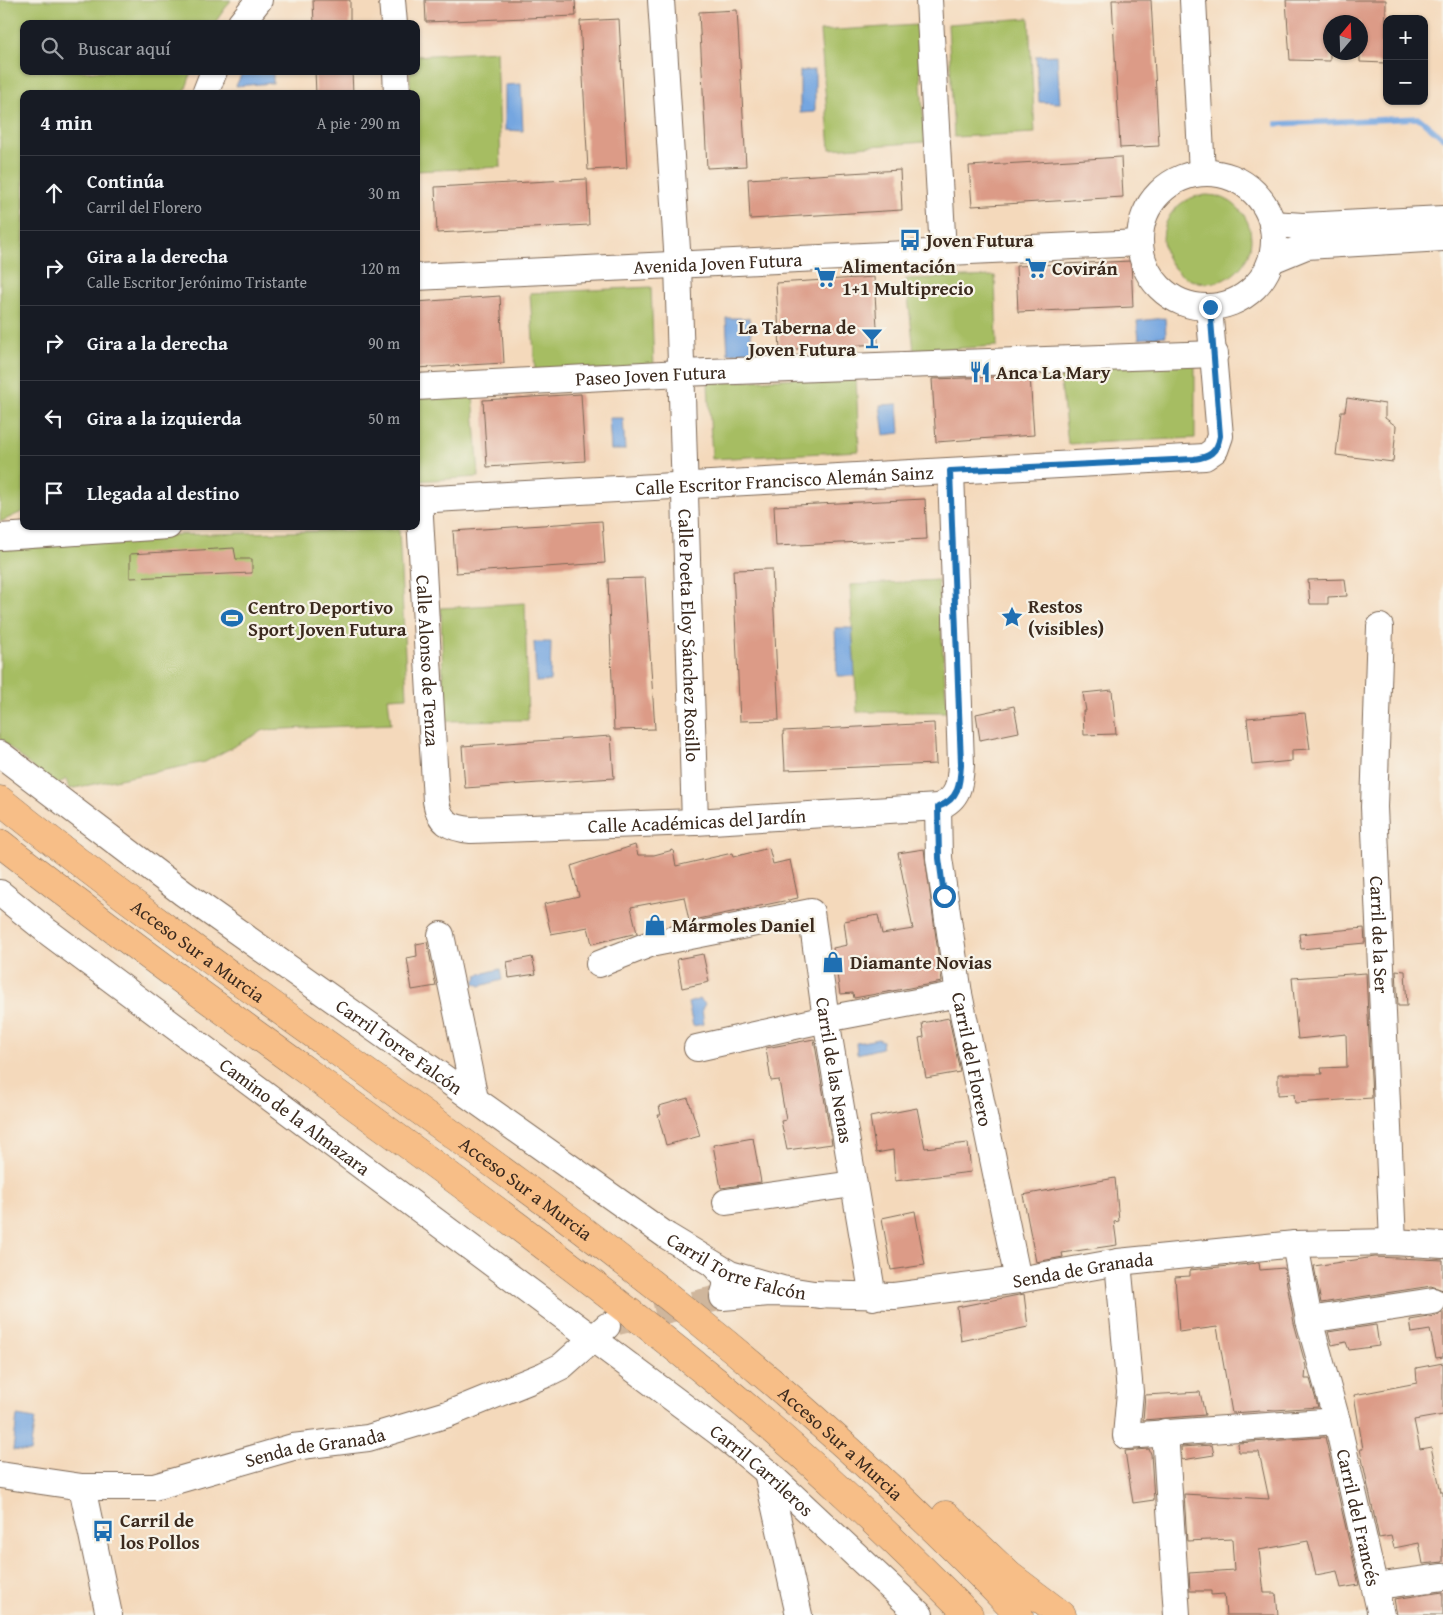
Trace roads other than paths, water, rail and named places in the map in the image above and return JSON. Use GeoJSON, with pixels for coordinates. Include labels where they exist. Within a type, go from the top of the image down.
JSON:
{"type":"FeatureCollection","features":[{"type":"Feature","properties":{"kind":"highway","name":"Acceso Sur a Murcia"},"geometry":{"type":"LineString","coordinates":[[0,800],[134,902],[629,1266],[806,1409],[931,1526],[1019,1615]]}},
{"type":"Feature","properties":{"kind":"highway","name":"Acceso Sur a Murcia"},"geometry":{"type":"LineString","coordinates":[[0,843],[132,944],[436,1165],[648,1326],[727,1391],[842,1492],[969,1615]]}},
{"type":"Feature","properties":{"kind":"highway"},"geometry":{"type":"LineString","coordinates":[[629,1266],[770,1361],[901,1473],[1009,1575],[1062,1615]]}},
{"type":"Feature","properties":{"kind":"street"},"geometry":{"type":"LineString","coordinates":[[243,20],[259,0]]}},
{"type":"Feature","properties":{"kind":"street"},"geometry":{"type":"LineString","coordinates":[[392,0],[394,20]]}},
{"type":"Feature","properties":{"kind":"street","name":"Calle Poeta Eloy Sánchez Rosillo"},"geometry":{"type":"LineString","coordinates":[[661,0],[678,265],[695,822]]}},
{"type":"Feature","properties":{"kind":"street"},"geometry":{"type":"LineString","coordinates":[[929,0],[943,252]]}},
{"type":"Feature","properties":{"kind":"street"},"geometry":{"type":"LineString","coordinates":[[1193,0],[1202,173]]}},
{"type":"Feature","properties":{"kind":"street"},"geometry":{"type":"LineString","coordinates":[[207,90],[212,75]]}},
{"type":"Feature","properties":{"kind":"street"},"geometry":{"type":"LineString","coordinates":[[396,75],[397,90]]}},
{"type":"Feature","properties":{"kind":"street"},"geometry":{"type":"LineString","coordinates":[[1202,173],[1228,176],[1251,190],[1264,205],[1272,224],[1274,242],[1272,260],[1258,284],[1236,300],[1210,307],[1184,303],[1161,289],[1146,268],[1140,243],[1142,222],[1150,203],[1164,188],[1182,178],[1202,173]]}},
{"type":"Feature","properties":{"kind":"street"},"geometry":{"type":"LineString","coordinates":[[1272,224],[1303,226],[1443,219]]}},
{"type":"Feature","properties":{"kind":"street"},"geometry":{"type":"LineString","coordinates":[[1272,260],[1306,246],[1443,238]]}},
{"type":"Feature","properties":{"kind":"street","name":"Avenida Joven Futura"},"geometry":{"type":"LineString","coordinates":[[420,277],[1140,243]]}},
{"type":"Feature","properties":{"kind":"street","name":"Calle Escritor Francisco Alemán Sainz"},"geometry":{"type":"LineString","coordinates":[[420,500],[1205,457],[1215,450],[1220,436],[1210,307]]}},
{"type":"Feature","properties":{"kind":"street","name":"Paseo Joven Futura"},"geometry":{"type":"LineString","coordinates":[[420,387],[681,373],[1215,354]]}},
{"type":"Feature","properties":{"kind":"street","name":"Carril del Florero"},"geometry":{"type":"LineString","coordinates":[[950,471],[961,764],[958,791],[945,804],[939,858],[960,994],[1018,1280]]}},
{"type":"Feature","properties":{"kind":"street"},"geometry":{"type":"LineString","coordinates":[[0,536],[101,530]]}},
{"type":"Feature","properties":{"kind":"street","name":"Calle Alonso de Tenza"},"geometry":{"type":"LineString","coordinates":[[420,530],[436,801],[437,810],[443,821]]}},
{"type":"Feature","properties":{"kind":"street","name":"Carril de la Ser"},"geometry":{"type":"LineString","coordinates":[[1380,627],[1374,807],[1393,1242]]}},
{"type":"Feature","properties":{"kind":"street","name":"Carril Torre Falcón"},"geometry":{"type":"LineString","coordinates":[[0,754],[182,894],[667,1236],[730,1274],[752,1282],[820,1295]]}},
{"type":"Feature","properties":{"kind":"street","name":"Calle Académicas del Jardín"},"geometry":{"type":"LineString","coordinates":[[443,821],[456,828],[471,830],[695,822],[945,804]]}},
{"type":"Feature","properties":{"kind":"street","name":"Camino de la Almazara"},"geometry":{"type":"LineString","coordinates":[[0,893],[600,1332]]}},
{"type":"Feature","properties":{"kind":"street","name":"Carril de las Nenas"},"geometry":{"type":"LineString","coordinates":[[599,964],[650,944],[811,912],[826,1019],[873,1297]]}},
{"type":"Feature","properties":{"kind":"street"},"geometry":{"type":"LineString","coordinates":[[441,935],[475,1099]]}},
{"type":"Feature","properties":{"kind":"street"},"geometry":{"type":"LineString","coordinates":[[697,1048],[826,1019],[960,994]]}},
{"type":"Feature","properties":{"kind":"street"},"geometry":{"type":"LineString","coordinates":[[726,1202],[853,1184]]}},
{"type":"Feature","properties":{"kind":"street","name":"Senda de Granada"},"geometry":{"type":"LineString","coordinates":[[714,1265],[726,1278],[723,1297],[769,1293],[873,1297],[1018,1280],[1118,1262],[1295,1244],[1393,1242],[1443,1245]]}},
{"type":"Feature","properties":{"kind":"street","name":"Carril del Francés"},"geometry":{"type":"LineString","coordinates":[[1295,1244],[1309,1320],[1337,1421],[1376,1586],[1381,1615]]}},
{"type":"Feature","properties":{"kind":"street"},"geometry":{"type":"LineString","coordinates":[[1118,1262],[1130,1392],[1126,1436],[1337,1421]]}},
{"type":"Feature","properties":{"kind":"street"},"geometry":{"type":"LineString","coordinates":[[1309,1320],[1433,1301]]}},
{"type":"Feature","properties":{"kind":"street","name":"Senda de Granada"},"geometry":{"type":"LineString","coordinates":[[0,1476],[82,1488],[154,1487],[293,1447],[368,1438],[405,1429],[448,1414],[544,1375],[562,1366],[600,1332]]}},
{"type":"Feature","properties":{"kind":"street","name":"Carril Carrileros"},"geometry":{"type":"LineString","coordinates":[[600,1332],[767,1472],[920,1615]]}},
{"type":"Feature","properties":{"kind":"street"},"geometry":{"type":"LineString","coordinates":[[1165,1432],[1177,1615]]}},
{"type":"Feature","properties":{"kind":"street"},"geometry":{"type":"LineString","coordinates":[[767,1472],[798,1615]]}},
{"type":"Feature","properties":{"kind":"street"},"geometry":{"type":"LineString","coordinates":[[82,1488],[109,1615]]}},
{"type":"Feature","properties":{"kind":"street"},"geometry":{"type":"LineString","coordinates":[[1376,1586],[1443,1577]]}},
{"type":"Feature","properties":{"kind":"water"},"geometry":{"type":"Polygon","coordinates":[[[1057,55],[1060,103],[1039,102],[1036,56],[1057,55]]]}},
{"type":"Feature","properties":{"kind":"water"},"geometry":{"type":"Polygon","coordinates":[[[815,70],[815,112],[800,113],[800,71],[815,70]]]}},
{"type":"Feature","properties":{"kind":"water"},"geometry":{"type":"Polygon","coordinates":[[[241,75],[273,75],[273,83],[236,86],[241,75]]]}},
{"type":"Feature","properties":{"kind":"water"},"geometry":{"type":"Polygon","coordinates":[[[521,84],[523,131],[505,130],[505,85],[521,84]]]}},
{"type":"Feature","properties":{"kind":"water"},"geometry":{"type":"Polygon","coordinates":[[[726,318],[749,318],[753,351],[728,354],[726,318]]]}},
{"type":"Feature","properties":{"kind":"water"},"geometry":{"type":"Polygon","coordinates":[[[1165,318],[1166,336],[1139,339],[1137,321],[1165,318]]]}},
{"type":"Feature","properties":{"kind":"water"},"geometry":{"type":"Polygon","coordinates":[[[898,404],[900,433],[884,435],[880,405],[898,404]]]}},
{"type":"Feature","properties":{"kind":"water"},"geometry":{"type":"Polygon","coordinates":[[[609,418],[623,418],[625,450],[611,450],[609,418]]]}},
{"type":"Feature","properties":{"kind":"water"},"geometry":{"type":"Polygon","coordinates":[[[835,628],[852,628],[855,676],[837,676],[835,628]]]}},
{"type":"Feature","properties":{"kind":"water"},"geometry":{"type":"Polygon","coordinates":[[[534,642],[551,642],[550,681],[536,682],[534,642]]]}},
{"type":"Feature","properties":{"kind":"water"},"geometry":{"type":"Polygon","coordinates":[[[500,969],[502,980],[480,986],[474,982],[478,977],[477,975],[500,969]]]}},
{"type":"Feature","properties":{"kind":"water"},"geometry":{"type":"Polygon","coordinates":[[[700,999],[705,1004],[702,1009],[704,1024],[693,1026],[688,1003],[700,999]]]}},
{"type":"Feature","properties":{"kind":"water"},"geometry":{"type":"Polygon","coordinates":[[[878,1039],[883,1041],[882,1048],[857,1054],[856,1043],[878,1039]]]}},
{"type":"Feature","properties":{"kind":"water"},"geometry":{"type":"Polygon","coordinates":[[[17,1416],[35,1419],[30,1452],[13,1450],[17,1416]]]}},
{"type":"Feature","properties":{"kind":"waterway"},"geometry":{"type":"LineString","coordinates":[[1277,124],[1419,118],[1443,138]]}},
{"type":"Feature","properties":{"kind":"tunnel"},"geometry":{"type":"LineString","coordinates":[[617,1322],[723,1297]]}},
{"type":"Feature","properties":{"kind":"place","name":"Joven Futura"},"geometry":{"type":"Point","coordinates":[910,240]}},
{"type":"Feature","properties":{"kind":"place","name":"Covirán"},"geometry":{"type":"Point","coordinates":[1036,268]}},
{"type":"Feature","properties":{"kind":"place","name":"Alimentación 1+1 Multiprecio"},"geometry":{"type":"Point","coordinates":[825,277]}},
{"type":"Feature","properties":{"kind":"place","name":"La Taberna de Joven Futura"},"geometry":{"type":"Point","coordinates":[872,338]}},
{"type":"Feature","properties":{"kind":"place","name":"Anca La Mary"},"geometry":{"type":"Point","coordinates":[980,372]}},
{"type":"Feature","properties":{"kind":"place","name":"Restos (visibles)"},"geometry":{"type":"Point","coordinates":[1012,617]}},
{"type":"Feature","properties":{"kind":"place","name":"Centro Deportivo Sport Joven Futura"},"geometry":{"type":"Point","coordinates":[232,618]}},
{"type":"Feature","properties":{"kind":"place","name":"Mármoles Daniel"},"geometry":{"type":"Point","coordinates":[655,925]}},
{"type":"Feature","properties":{"kind":"place","name":"Diamante Novias"},"geometry":{"type":"Point","coordinates":[833,962]}},
{"type":"Feature","properties":{"kind":"place","name":"Carril de los Pollos"},"geometry":{"type":"Point","coordinates":[103,1531]}}]}
